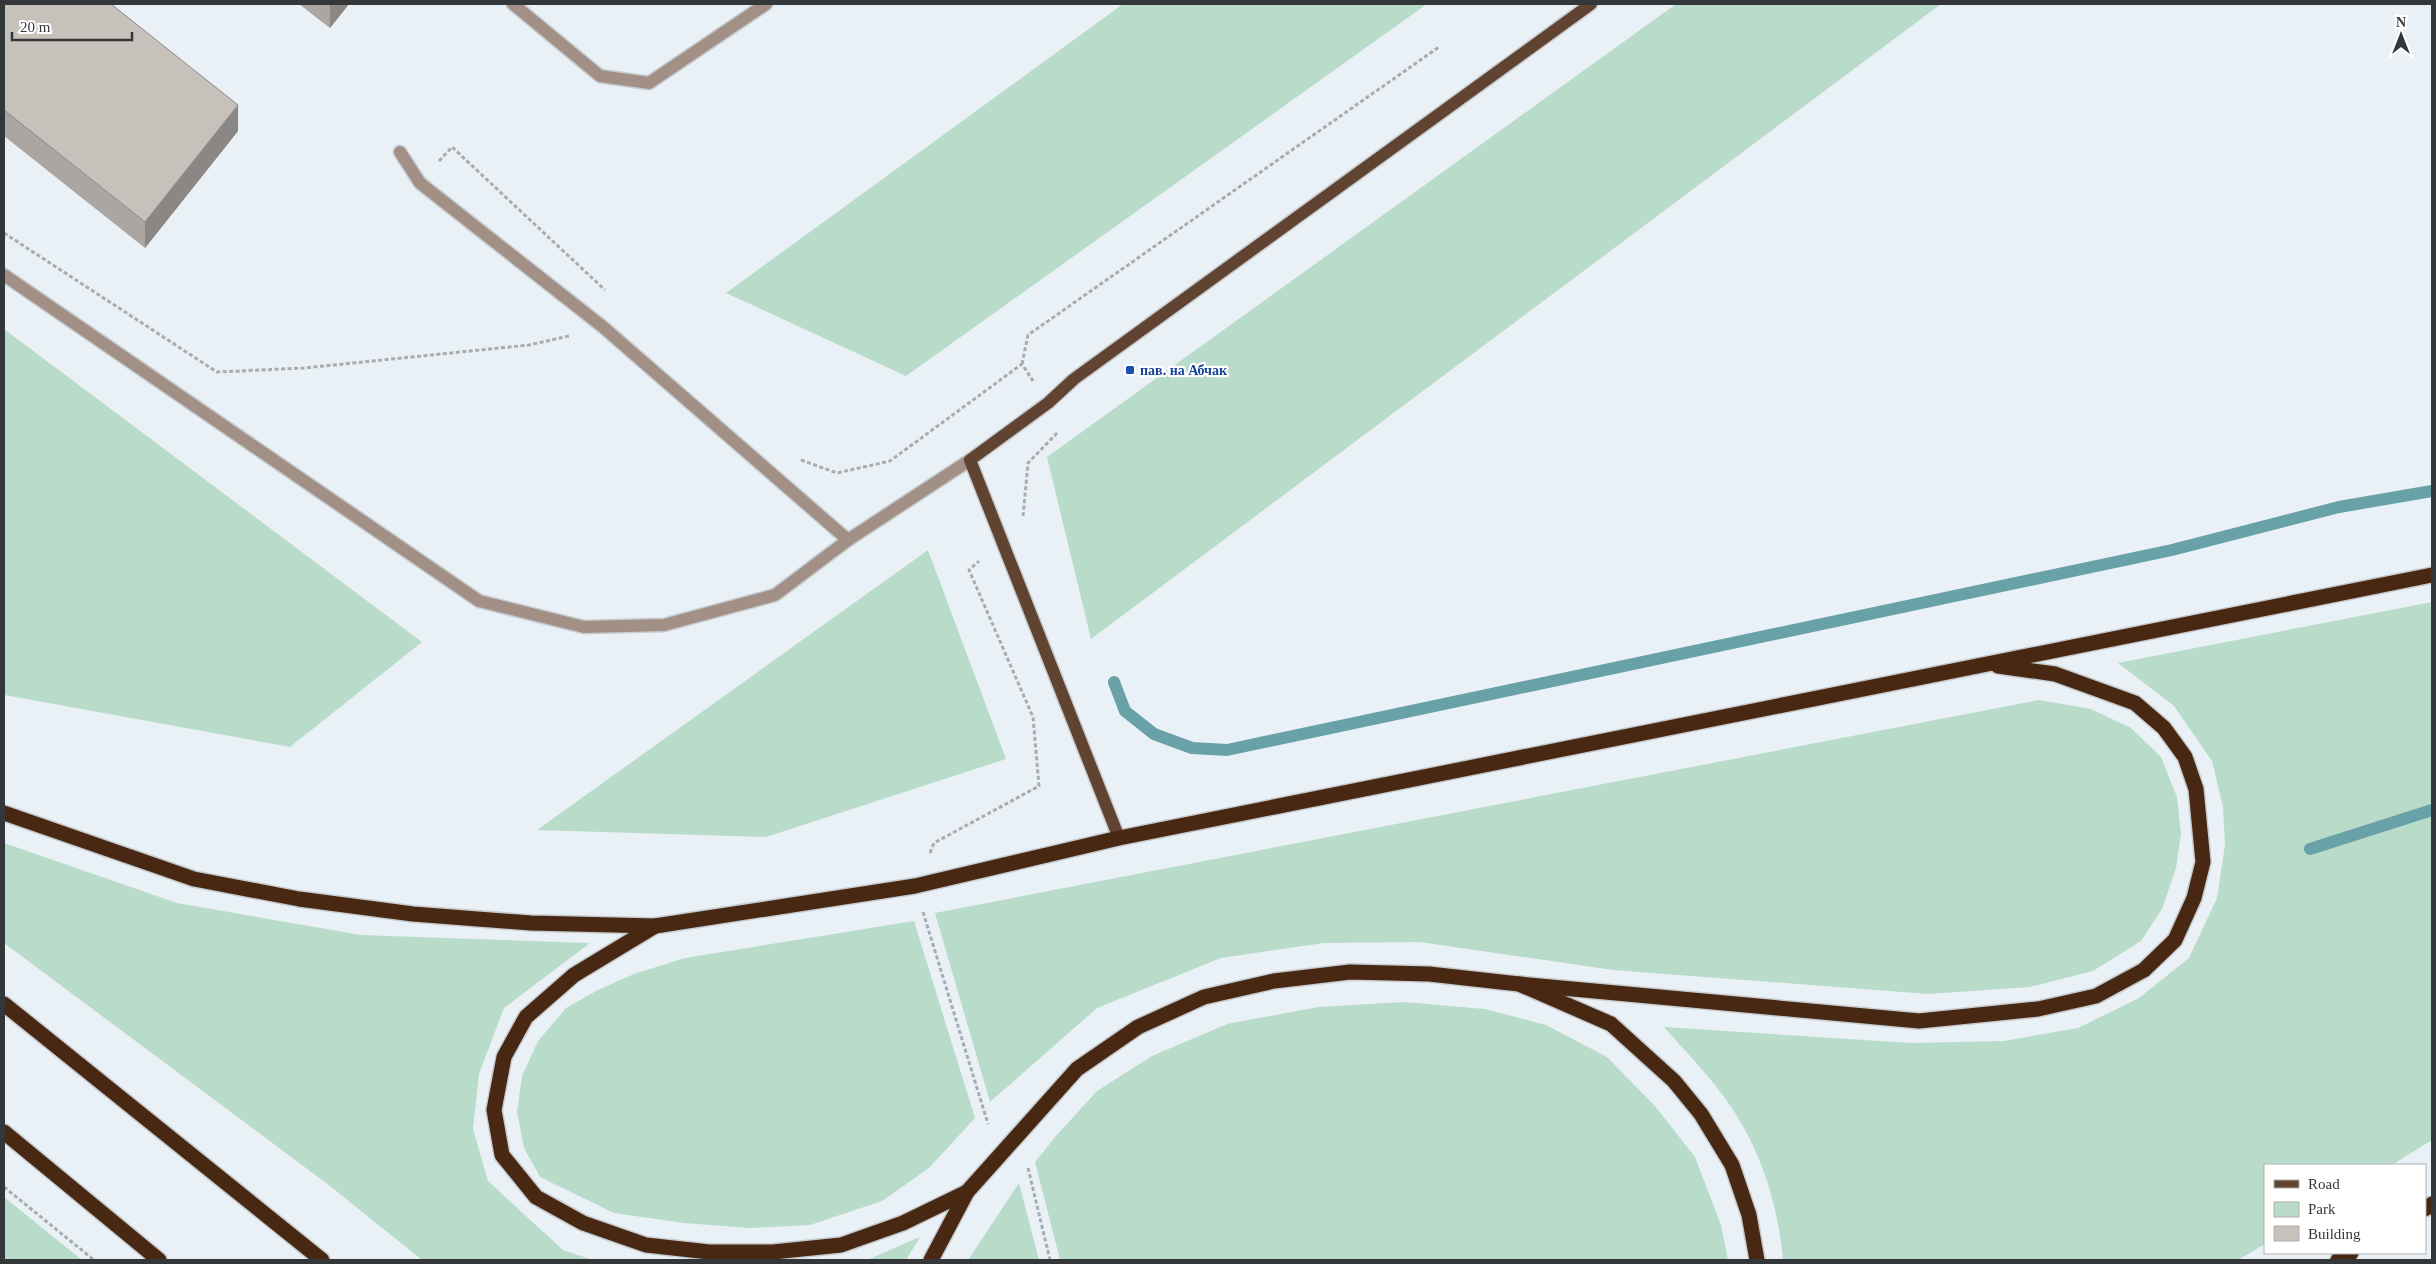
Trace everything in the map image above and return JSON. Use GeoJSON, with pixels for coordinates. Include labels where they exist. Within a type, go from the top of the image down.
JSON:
{"type":"FeatureCollection","features":[{"type":"Feature","properties":{"kind":"highway"},"geometry":{"type":"LineString","coordinates":[[4,813],[194,879],[299,899],[413,914],[531,923],[655,926],[915,886],[1119,838],[2432,575]]}},
{"type":"Feature","properties":{"kind":"highway"},"geometry":{"type":"LineString","coordinates":[[931,1260],[967,1192],[1077,1069],[1138,1027],[1204,997],[1274,981],[1350,972],[1430,974],[1919,1021],[2038,1009],[2096,996],[2144,970],[2175,940],[2194,898],[2203,862],[2196,790],[2185,757],[2164,728],[2135,703],[2055,674],[1986,664]]}},
{"type":"Feature","properties":{"kind":"highway"},"geometry":{"type":"LineString","coordinates":[[655,926],[574,975],[526,1017],[504,1057],[494,1110],[502,1155],[536,1197],[583,1223],[646,1246],[709,1252],[773,1252],[841,1245],[903,1223],[967,1192]]}},
{"type":"Feature","properties":{"kind":"highway"},"geometry":{"type":"LineString","coordinates":[[1519,984],[1611,1024],[1674,1081],[1701,1114],[1732,1165],[1749,1215],[1757,1260]]}},
{"type":"Feature","properties":{"kind":"highway"},"geometry":{"type":"LineString","coordinates":[[4,1004],[322,1260]]}},
{"type":"Feature","properties":{"kind":"highway"},"geometry":{"type":"LineString","coordinates":[[4,1132],[159,1260]]}},
{"type":"Feature","properties":{"kind":"highway"},"geometry":{"type":"LineString","coordinates":[[2338,1260],[2349,1254]]}},
{"type":"Feature","properties":{"kind":"main road"},"geometry":{"type":"LineString","coordinates":[[1119,838],[970,460],[1048,403],[1082,373],[1592,4]]}},
{"type":"Feature","properties":{"kind":"lane"},"geometry":{"type":"LineString","coordinates":[[513,4],[600,76],[649,83],[766,4]]}},
{"type":"Feature","properties":{"kind":"lane"},"geometry":{"type":"LineString","coordinates":[[400,152],[420,183],[603,327],[848,540]]}},
{"type":"Feature","properties":{"kind":"lane"},"geometry":{"type":"LineString","coordinates":[[4,275],[479,601],[584,627],[664,625],[776,595],[848,540],[970,460]]}},
{"type":"Feature","properties":{"kind":"path"},"geometry":{"type":"LineString","coordinates":[[796,458],[836,473],[890,461],[1022,364],[1028,335],[1439,47]]}},
{"type":"Feature","properties":{"kind":"path"},"geometry":{"type":"LineString","coordinates":[[420,183],[452,147],[607,292]]}},
{"type":"Feature","properties":{"kind":"path"},"geometry":{"type":"LineString","coordinates":[[4,233],[217,372],[304,368],[529,346],[603,327]]}},
{"type":"Feature","properties":{"kind":"path"},"geometry":{"type":"LineString","coordinates":[[1022,364],[1048,403],[1070,420],[1028,463],[1022,522],[969,570],[1033,717],[1039,786],[934,843],[915,886],[988,1126],[1027,1162],[1050,1260]]}},
{"type":"Feature","properties":{"kind":"path"},"geometry":{"type":"LineString","coordinates":[[4,1188],[94,1260]]}},
{"type":"Feature","properties":{"kind":"green space"},"geometry":{"type":"Polygon","coordinates":[[[1123,4],[1427,4],[906,376],[726,293],[1123,4]]]}},
{"type":"Feature","properties":{"kind":"green space"},"geometry":{"type":"Polygon","coordinates":[[[1676,4],[1941,4],[1091,639],[1047,457],[1676,4]]]}},
{"type":"Feature","properties":{"kind":"green space"},"geometry":{"type":"Polygon","coordinates":[[[4,329],[422,642],[290,747],[4,695],[4,329]]]}},
{"type":"Feature","properties":{"kind":"green space"},"geometry":{"type":"Polygon","coordinates":[[[928,550],[1006,759],[766,837],[537,830],[928,550]]]}},
{"type":"Feature","properties":{"kind":"green space"},"geometry":{"type":"Polygon","coordinates":[[[2432,602],[2432,1140],[2394,1164],[2264,1164],[2264,1245],[2238,1260],[1783,1260],[1777,1217],[1765,1174],[1747,1134],[1717,1088],[1664,1027],[1911,1043],[2004,1041],[2078,1028],[2139,998],[2189,958],[2217,898],[2225,845],[2223,807],[2212,761],[2174,706],[2118,663],[2432,602]]]}},
{"type":"Feature","properties":{"kind":"green space"},"geometry":{"type":"Polygon","coordinates":[[[2039,700],[2091,709],[2131,728],[2161,757],[2177,797],[2181,834],[2176,868],[2162,909],[2141,941],[2093,971],[2030,987],[1928,994],[1613,970],[1420,942],[1324,943],[1221,958],[1097,1008],[990,1102],[935,913],[2039,700]]]}},
{"type":"Feature","properties":{"kind":"green space"},"geometry":{"type":"Polygon","coordinates":[[[4,843],[177,903],[361,935],[590,943],[504,1008],[479,1074],[473,1129],[488,1181],[563,1250],[593,1260],[422,1260],[330,1186],[4,943],[4,843]]]}},
{"type":"Feature","properties":{"kind":"green space"},"geometry":{"type":"Polygon","coordinates":[[[914,921],[975,1118],[929,1168],[882,1201],[810,1225],[750,1228],[684,1223],[614,1213],[540,1177],[524,1148],[517,1112],[522,1076],[538,1041],[566,1008],[598,990],[634,974],[685,958],[914,921]]]}},
{"type":"Feature","properties":{"kind":"green space"},"geometry":{"type":"Polygon","coordinates":[[[1404,1002],[1485,1009],[1546,1025],[1607,1057],[1655,1106],[1695,1157],[1721,1225],[1728,1260],[1060,1260],[1035,1162],[1097,1091],[1152,1056],[1227,1024],[1318,1007],[1404,1002]]]}},
{"type":"Feature","properties":{"kind":"green space"},"geometry":{"type":"Polygon","coordinates":[[[1019,1183],[1039,1260],[968,1260],[1019,1183]]]}},
{"type":"Feature","properties":{"kind":"green space"},"geometry":{"type":"Polygon","coordinates":[[[4,1197],[82,1260],[4,1260],[4,1197]]]}},
{"type":"Feature","properties":{"kind":"green space"},"geometry":{"type":"Polygon","coordinates":[[[920,1237],[906,1260],[867,1260],[920,1237]]]}},
{"type":"Feature","properties":{"kind":"building"},"geometry":{"type":"Polygon","coordinates":[[[4,4],[111,4],[238,105],[145,222],[4,110],[4,4]]]}},
{"type":"Feature","properties":{"kind":"waterway"},"geometry":{"type":"LineString","coordinates":[[1114,682],[1125,711],[1154,734],[1192,748],[1227,750],[2172,550],[2339,507],[2432,491]]}},
{"type":"Feature","properties":{"kind":"waterway"},"geometry":{"type":"LineString","coordinates":[[2310,849],[2432,810]]}},
{"type":"Feature","properties":{"kind":"place","name":"пав. на Абчак"},"geometry":{"type":"Point","coordinates":[1130,370]}}]}
